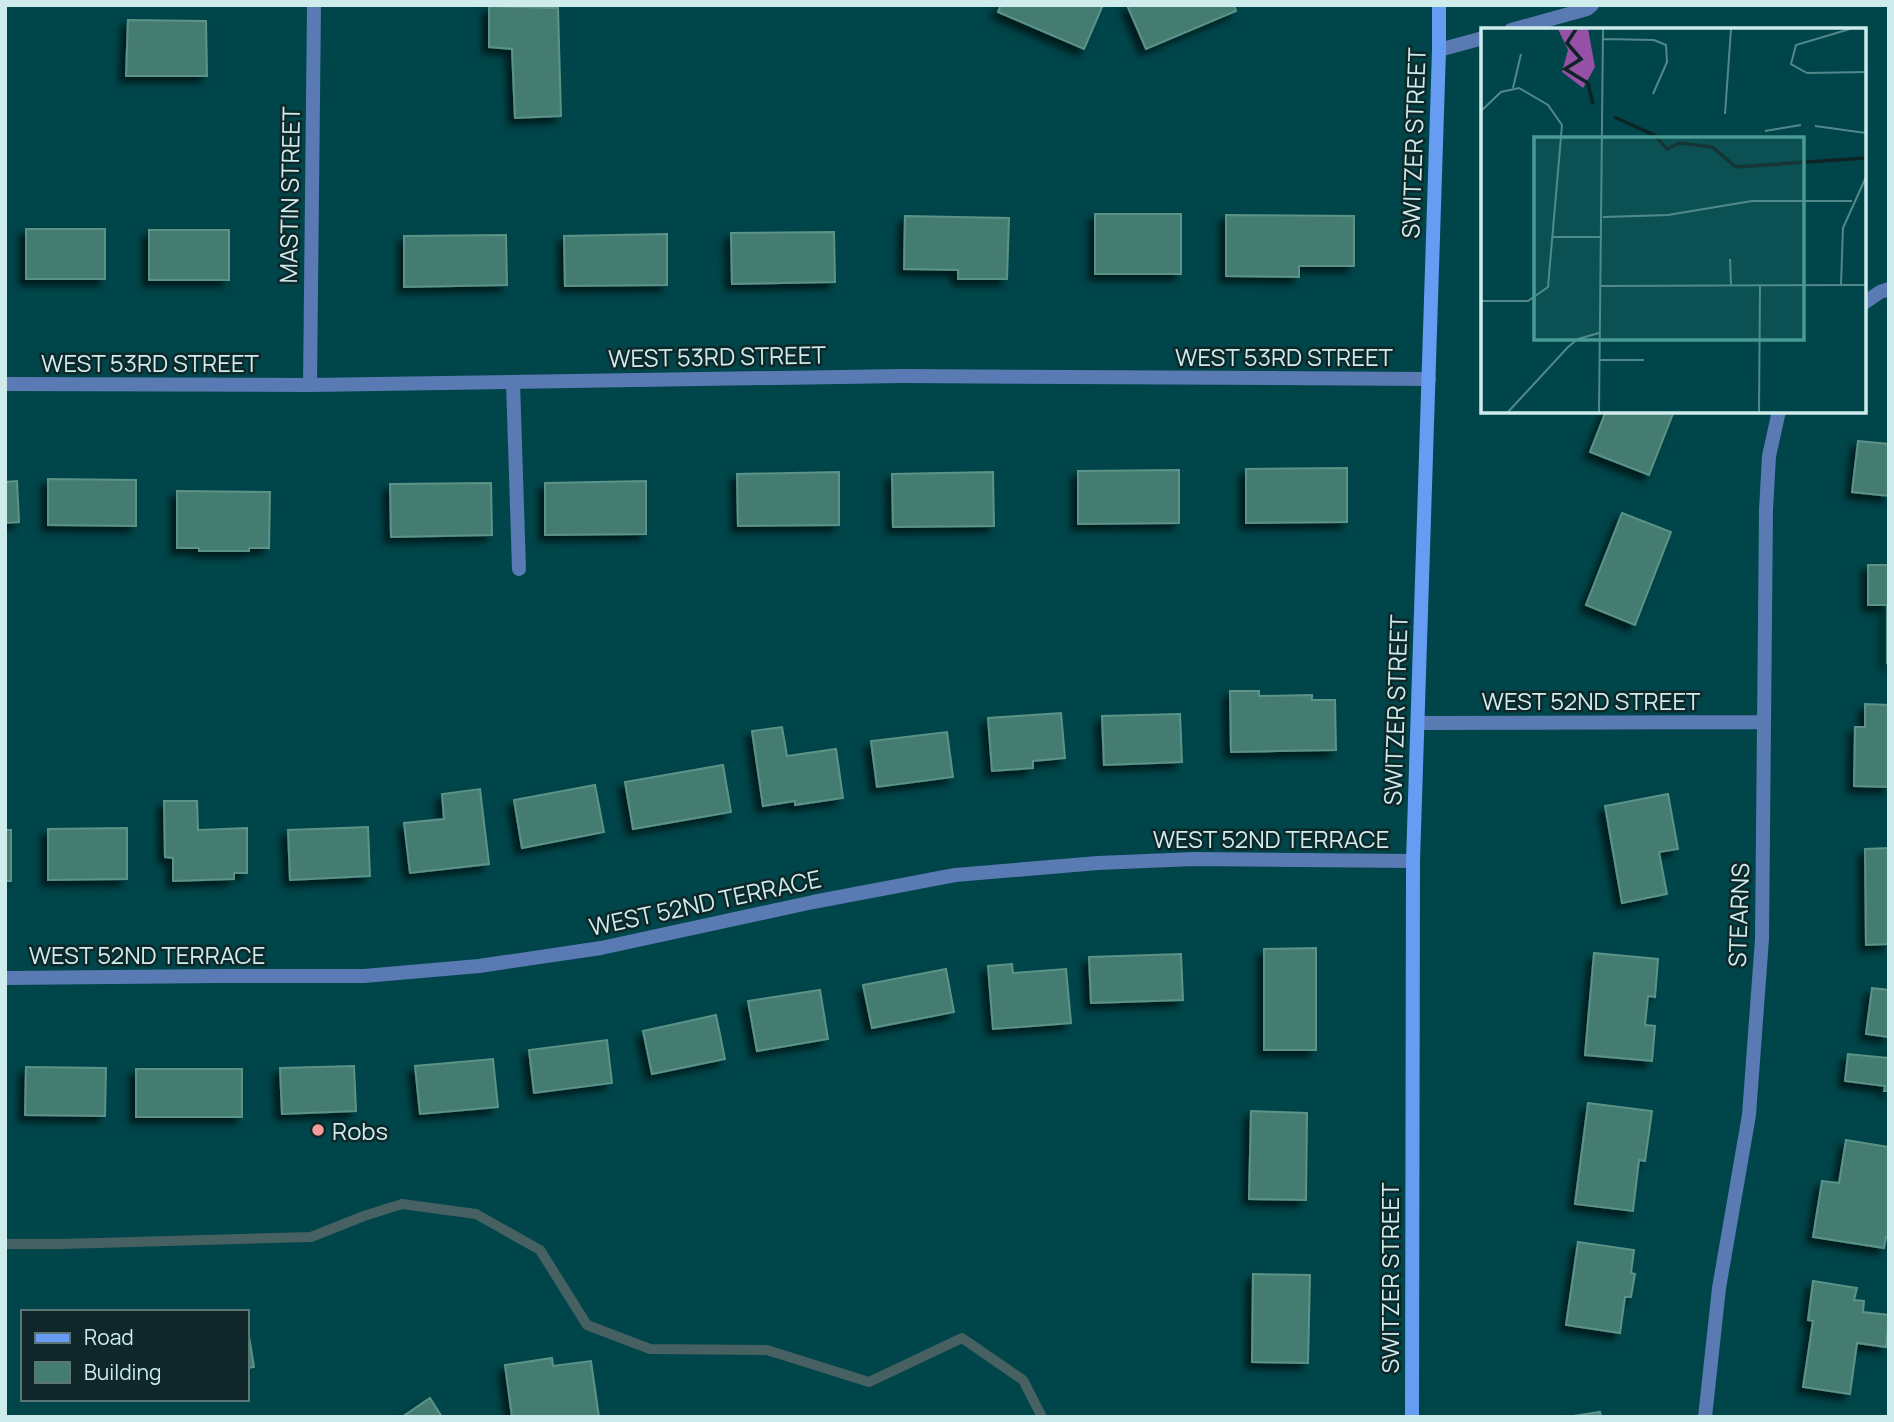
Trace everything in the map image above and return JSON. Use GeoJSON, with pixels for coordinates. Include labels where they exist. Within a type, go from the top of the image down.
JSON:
{"type":"FeatureCollection","features":[{"type":"Feature","properties":{"kind":"street","name":"MASTIN STREET"},"geometry":{"type":"LineString","coordinates":[[310,385],[314,5]]}},
{"type":"Feature","properties":{"kind":"street","name":"SWITZER STREET"},"geometry":{"type":"LineString","coordinates":[[1412,1417],[1413,861],[1439,5]]}},
{"type":"Feature","properties":{"kind":"street"},"geometry":{"type":"LineString","coordinates":[[1518,28],[1587,9],[1592,5]]}},
{"type":"Feature","properties":{"kind":"street"},"geometry":{"type":"LineString","coordinates":[[1439,50],[1481,39]]}},
{"type":"Feature","properties":{"kind":"street"},"geometry":{"type":"LineString","coordinates":[[1866,302],[1889,289]]}},
{"type":"Feature","properties":{"kind":"street","name":"WEST 53RD STREET"},"geometry":{"type":"LineString","coordinates":[[5,384],[310,385],[902,376],[1429,379]]}},
{"type":"Feature","properties":{"kind":"street"},"geometry":{"type":"LineString","coordinates":[[513,382],[519,569]]}},
{"type":"Feature","properties":{"kind":"street","name":"STEARNS"},"geometry":{"type":"LineString","coordinates":[[1704,1417],[1719,1288],[1749,1115],[1762,939],[1766,510],[1769,456],[1779,413]]}},
{"type":"Feature","properties":{"kind":"street","name":"WEST 52ND STREET"},"geometry":{"type":"LineString","coordinates":[[1418,723],[1764,722]]}},
{"type":"Feature","properties":{"kind":"street","name":"WEST 52ND TERRACE"},"geometry":{"type":"LineString","coordinates":[[5,978],[364,976],[480,966],[601,948],[955,874],[1194,859],[1413,861]]}},
{"type":"Feature","properties":{"kind":"building"},"geometry":{"type":"Polygon","coordinates":[[[1001,5],[1103,5],[1084,49],[998,12],[1001,5]]]}},
{"type":"Feature","properties":{"kind":"building"},"geometry":{"type":"Polygon","coordinates":[[[1127,5],[1234,5],[1236,11],[1146,49],[1127,5]]]}},
{"type":"Feature","properties":{"kind":"building"},"geometry":{"type":"Polygon","coordinates":[[[489,6],[558,8],[561,116],[515,118],[512,49],[489,47],[489,6]]]}},
{"type":"Feature","properties":{"kind":"building"},"geometry":{"type":"Polygon","coordinates":[[[128,20],[206,21],[207,76],[126,76],[128,20]]]}},
{"type":"Feature","properties":{"kind":"building"},"geometry":{"type":"Polygon","coordinates":[[[1095,214],[1181,214],[1181,274],[1095,274],[1095,214]]]}},
{"type":"Feature","properties":{"kind":"building"},"geometry":{"type":"Polygon","coordinates":[[[1226,215],[1354,216],[1354,266],[1299,266],[1299,277],[1226,276],[1226,215]]]}},
{"type":"Feature","properties":{"kind":"building"},"geometry":{"type":"Polygon","coordinates":[[[905,216],[1009,218],[1007,279],[958,279],[958,270],[904,269],[905,216]]]}},
{"type":"Feature","properties":{"kind":"building"},"geometry":{"type":"Polygon","coordinates":[[[26,229],[105,229],[105,279],[26,279],[26,229]]]}},
{"type":"Feature","properties":{"kind":"building"},"geometry":{"type":"Polygon","coordinates":[[[149,230],[229,230],[229,280],[149,280],[149,230]]]}},
{"type":"Feature","properties":{"kind":"building"},"geometry":{"type":"Polygon","coordinates":[[[834,232],[835,282],[732,284],[731,233],[834,232]]]}},
{"type":"Feature","properties":{"kind":"building"},"geometry":{"type":"Polygon","coordinates":[[[667,234],[667,285],[565,286],[564,236],[667,234]]]}},
{"type":"Feature","properties":{"kind":"building"},"geometry":{"type":"Polygon","coordinates":[[[506,235],[507,285],[404,287],[404,236],[506,235]]]}},
{"type":"Feature","properties":{"kind":"building"},"geometry":{"type":"Polygon","coordinates":[[[1605,413],[1673,413],[1649,475],[1590,452],[1605,413]]]}},
{"type":"Feature","properties":{"kind":"building"},"geometry":{"type":"Polygon","coordinates":[[[1858,441],[1889,444],[1889,496],[1852,492],[1858,441]]]}},
{"type":"Feature","properties":{"kind":"building"},"geometry":{"type":"Polygon","coordinates":[[[1347,468],[1347,522],[1246,523],[1246,469],[1347,468]]]}},
{"type":"Feature","properties":{"kind":"building"},"geometry":{"type":"Polygon","coordinates":[[[1179,470],[1179,523],[1078,524],[1078,471],[1179,470]]]}},
{"type":"Feature","properties":{"kind":"building"},"geometry":{"type":"Polygon","coordinates":[[[839,472],[839,525],[738,526],[737,474],[839,472]]]}},
{"type":"Feature","properties":{"kind":"building"},"geometry":{"type":"Polygon","coordinates":[[[993,472],[994,526],[893,527],[892,474],[993,472]]]}},
{"type":"Feature","properties":{"kind":"building"},"geometry":{"type":"Polygon","coordinates":[[[48,479],[136,480],[136,526],[48,525],[48,479]]]}},
{"type":"Feature","properties":{"kind":"building"},"geometry":{"type":"Polygon","coordinates":[[[17,481],[19,522],[5,523],[5,482],[17,481]]]}},
{"type":"Feature","properties":{"kind":"building"},"geometry":{"type":"Polygon","coordinates":[[[646,481],[646,534],[545,535],[545,483],[646,481]]]}},
{"type":"Feature","properties":{"kind":"building"},"geometry":{"type":"Polygon","coordinates":[[[491,483],[492,535],[391,537],[390,484],[491,483]]]}},
{"type":"Feature","properties":{"kind":"building"},"geometry":{"type":"Polygon","coordinates":[[[177,491],[270,492],[269,548],[249,548],[249,551],[199,551],[199,548],[177,548],[177,491]]]}},
{"type":"Feature","properties":{"kind":"building"},"geometry":{"type":"Polygon","coordinates":[[[1622,513],[1671,532],[1635,625],[1586,605],[1622,513]]]}},
{"type":"Feature","properties":{"kind":"building"},"geometry":{"type":"Polygon","coordinates":[[[1868,565],[1889,565],[1889,663],[1887,605],[1868,605],[1868,565]]]}},
{"type":"Feature","properties":{"kind":"building"},"geometry":{"type":"Polygon","coordinates":[[[1230,691],[1259,691],[1259,696],[1312,695],[1312,700],[1335,700],[1336,750],[1231,752],[1230,691]]]}},
{"type":"Feature","properties":{"kind":"building"},"geometry":{"type":"Polygon","coordinates":[[[1865,704],[1889,705],[1889,787],[1854,786],[1855,727],[1865,727],[1865,704]]]}},
{"type":"Feature","properties":{"kind":"building"},"geometry":{"type":"Polygon","coordinates":[[[1061,713],[1065,758],[1033,761],[1033,768],[992,771],[988,718],[1061,713]]]}},
{"type":"Feature","properties":{"kind":"building"},"geometry":{"type":"Polygon","coordinates":[[[1180,714],[1182,762],[1104,765],[1102,716],[1180,714]]]}},
{"type":"Feature","properties":{"kind":"building"},"geometry":{"type":"Polygon","coordinates":[[[782,727],[787,756],[836,749],[843,798],[795,805],[795,801],[763,806],[752,731],[782,727]]]}},
{"type":"Feature","properties":{"kind":"building"},"geometry":{"type":"Polygon","coordinates":[[[947,732],[953,777],[877,787],[871,741],[947,732]]]}},
{"type":"Feature","properties":{"kind":"building"},"geometry":{"type":"Polygon","coordinates":[[[723,765],[731,812],[633,829],[625,782],[723,765]]]}},
{"type":"Feature","properties":{"kind":"building"},"geometry":{"type":"Polygon","coordinates":[[[595,785],[604,832],[522,848],[514,800],[595,785]]]}},
{"type":"Feature","properties":{"kind":"building"},"geometry":{"type":"Polygon","coordinates":[[[480,789],[489,864],[410,873],[404,823],[444,819],[442,794],[480,789]]]}},
{"type":"Feature","properties":{"kind":"building"},"geometry":{"type":"Polygon","coordinates":[[[1668,794],[1678,849],[1659,852],[1667,894],[1622,903],[1605,806],[1668,794]]]}},
{"type":"Feature","properties":{"kind":"building"},"geometry":{"type":"Polygon","coordinates":[[[164,801],[197,801],[198,830],[247,828],[247,873],[234,873],[234,879],[173,881],[173,858],[165,857],[164,801]]]}},
{"type":"Feature","properties":{"kind":"building"},"geometry":{"type":"Polygon","coordinates":[[[368,827],[370,876],[290,880],[288,830],[368,827]]]}},
{"type":"Feature","properties":{"kind":"building"},"geometry":{"type":"Polygon","coordinates":[[[127,828],[127,879],[48,880],[48,829],[127,828]]]}},
{"type":"Feature","properties":{"kind":"building"},"geometry":{"type":"Polygon","coordinates":[[[5,830],[11,830],[11,881],[5,881],[5,830]]]}},
{"type":"Feature","properties":{"kind":"building"},"geometry":{"type":"Polygon","coordinates":[[[1889,848],[1889,944],[1866,945],[1865,849],[1889,848]]]}},
{"type":"Feature","properties":{"kind":"building"},"geometry":{"type":"Polygon","coordinates":[[[1316,948],[1316,1050],[1264,1050],[1264,949],[1316,948]]]}},
{"type":"Feature","properties":{"kind":"building"},"geometry":{"type":"Polygon","coordinates":[[[1594,953],[1658,959],[1655,997],[1648,996],[1645,1025],[1655,1026],[1652,1061],[1585,1055],[1594,953]]]}},
{"type":"Feature","properties":{"kind":"building"},"geometry":{"type":"Polygon","coordinates":[[[1181,954],[1183,1000],[1091,1003],[1089,957],[1181,954]]]}},
{"type":"Feature","properties":{"kind":"building"},"geometry":{"type":"Polygon","coordinates":[[[1012,964],[1013,973],[1066,969],[1071,1023],[993,1029],[988,966],[1012,964]]]}},
{"type":"Feature","properties":{"kind":"building"},"geometry":{"type":"Polygon","coordinates":[[[946,969],[954,1012],[872,1028],[863,985],[946,969]]]}},
{"type":"Feature","properties":{"kind":"building"},"geometry":{"type":"Polygon","coordinates":[[[1872,988],[1889,990],[1889,1037],[1866,1034],[1872,988]]]}},
{"type":"Feature","properties":{"kind":"building"},"geometry":{"type":"Polygon","coordinates":[[[820,990],[828,1039],[757,1051],[748,1001],[820,990]]]}},
{"type":"Feature","properties":{"kind":"building"},"geometry":{"type":"Polygon","coordinates":[[[716,1015],[725,1059],[652,1074],[643,1031],[716,1015]]]}},
{"type":"Feature","properties":{"kind":"building"},"geometry":{"type":"Polygon","coordinates":[[[607,1040],[612,1083],[534,1093],[529,1050],[607,1040]]]}},
{"type":"Feature","properties":{"kind":"building"},"geometry":{"type":"Polygon","coordinates":[[[1889,1047],[1889,1091],[1884,1091],[1885,1086],[1845,1081],[1848,1054],[1888,1058],[1889,1047]]]}},
{"type":"Feature","properties":{"kind":"building"},"geometry":{"type":"Polygon","coordinates":[[[493,1059],[498,1107],[420,1114],[415,1066],[493,1059]]]}},
{"type":"Feature","properties":{"kind":"building"},"geometry":{"type":"Polygon","coordinates":[[[354,1066],[356,1111],[282,1114],[280,1068],[354,1066]]]}},
{"type":"Feature","properties":{"kind":"building"},"geometry":{"type":"Polygon","coordinates":[[[26,1067],[106,1068],[105,1116],[25,1115],[26,1067]]]}},
{"type":"Feature","properties":{"kind":"building"},"geometry":{"type":"Polygon","coordinates":[[[136,1069],[242,1069],[242,1117],[136,1117],[136,1069]]]}},
{"type":"Feature","properties":{"kind":"building"},"geometry":{"type":"Polygon","coordinates":[[[1588,1103],[1652,1111],[1645,1161],[1639,1160],[1633,1211],[1575,1204],[1588,1103]]]}},
{"type":"Feature","properties":{"kind":"building"},"geometry":{"type":"Polygon","coordinates":[[[1251,1111],[1307,1113],[1306,1200],[1249,1199],[1251,1111]]]}},
{"type":"Feature","properties":{"kind":"building"},"geometry":{"type":"Polygon","coordinates":[[[1846,1140],[1889,1147],[1889,1237],[1886,1237],[1884,1248],[1813,1237],[1822,1181],[1839,1183],[1846,1140]]]}},
{"type":"Feature","properties":{"kind":"building"},"geometry":{"type":"Polygon","coordinates":[[[1578,1242],[1634,1250],[1631,1273],[1635,1274],[1631,1297],[1625,1297],[1620,1333],[1566,1325],[1578,1242]]]}},
{"type":"Feature","properties":{"kind":"building"},"geometry":{"type":"Polygon","coordinates":[[[1253,1274],[1310,1275],[1308,1363],[1252,1362],[1253,1274]]]}},
{"type":"Feature","properties":{"kind":"building"},"geometry":{"type":"Polygon","coordinates":[[[1813,1281],[1857,1288],[1854,1300],[1864,1301],[1863,1312],[1889,1315],[1886,1347],[1857,1343],[1850,1394],[1803,1387],[1813,1321],[1808,1320],[1813,1281]]]}},
{"type":"Feature","properties":{"kind":"building"},"geometry":{"type":"Polygon","coordinates":[[[248,1330],[254,1367],[248,1368],[248,1330]]]}},
{"type":"Feature","properties":{"kind":"building"},"geometry":{"type":"Polygon","coordinates":[[[552,1358],[553,1366],[591,1361],[599,1417],[512,1417],[505,1365],[552,1358]]]}},
{"type":"Feature","properties":{"kind":"building"},"geometry":{"type":"Polygon","coordinates":[[[430,1398],[442,1417],[402,1417],[430,1398]]]}},
{"type":"Feature","properties":{"kind":"building"},"geometry":{"type":"Polygon","coordinates":[[[1600,1412],[1601,1417],[1567,1417],[1600,1412]]]}},
{"type":"Feature","properties":{"kind":"waterway"},"geometry":{"type":"LineString","coordinates":[[5,1244],[311,1237],[402,1204],[476,1214],[540,1250],[587,1325],[650,1349],[767,1350],[869,1382],[962,1338],[1023,1380],[1042,1417]]}},
{"type":"Feature","properties":{"kind":"place","name":"Robs"},"geometry":{"type":"Point","coordinates":[318,1130]}}]}
